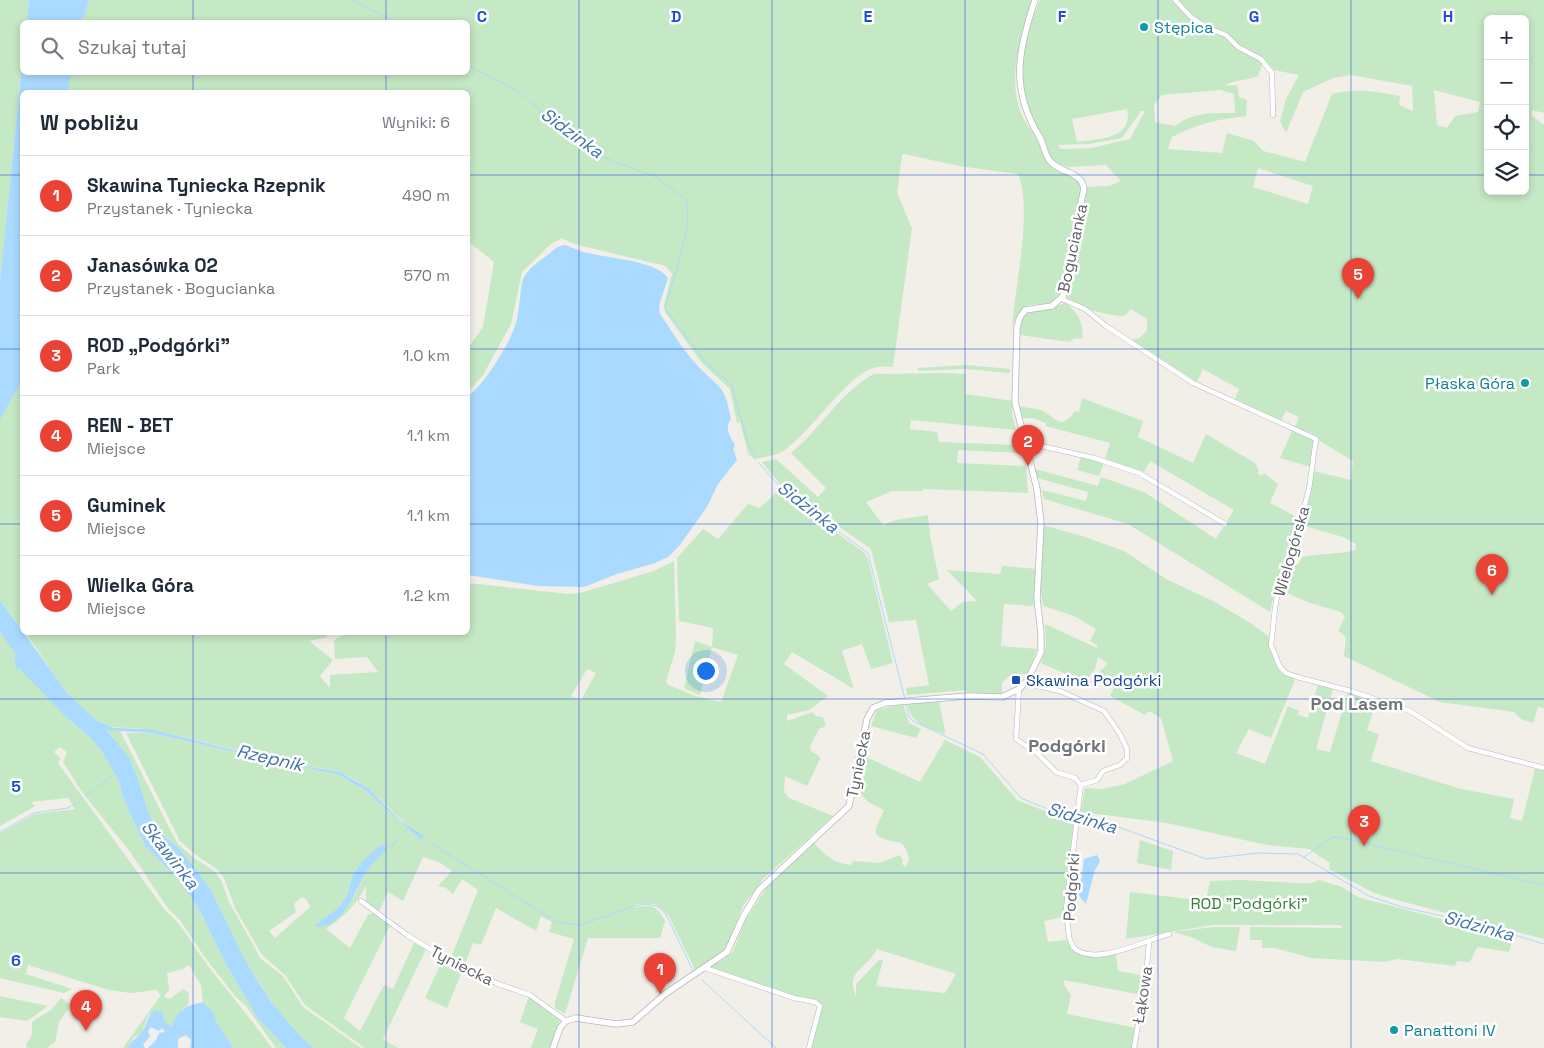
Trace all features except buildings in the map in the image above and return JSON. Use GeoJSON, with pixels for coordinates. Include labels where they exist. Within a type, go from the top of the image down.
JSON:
{"type":"FeatureCollection","features":[{"type":"Feature","properties":{"kind":"street","name":"Bogucianka"},"geometry":{"type":"LineString","coordinates":[[1034,669],[1042,644],[1037,599],[1041,531],[1037,489],[1015,402],[1018,321],[1025,310],[1052,306],[1062,299],[1084,189],[1077,177],[1050,161],[1024,105],[1018,73],[1020,53],[1035,0]]}},
{"type":"Feature","properties":{"kind":"street"},"geometry":{"type":"LineString","coordinates":[[1175,0],[1198,22],[1226,35],[1238,47],[1261,59],[1272,73],[1273,115]]}},
{"type":"Feature","properties":{"kind":"street","name":"Wielogórska"},"geometry":{"type":"LineString","coordinates":[[1062,299],[1085,309],[1114,331],[1194,383],[1316,439],[1309,489],[1299,527],[1281,575],[1275,608],[1271,645],[1280,667],[1286,673],[1352,691],[1410,711],[1468,748],[1544,768]]}},
{"type":"Feature","properties":{"kind":"street"},"geometry":{"type":"LineString","coordinates":[[1024,442],[1094,458],[1139,473],[1225,524]]}},
{"type":"Feature","properties":{"kind":"street","name":"Tyniecka"},"geometry":{"type":"LineString","coordinates":[[361,901],[407,935],[448,960],[485,978],[530,995],[566,1021],[576,1018],[621,1025],[634,1022],[665,994],[721,958],[730,947],[743,917],[766,882],[846,810],[853,796],[869,715],[880,704],[967,696],[997,698],[1019,689],[1027,681],[1034,669]]}},
{"type":"Feature","properties":{"kind":"street"},"geometry":{"type":"LineString","coordinates":[[1019,689],[1016,739],[1038,754],[1056,772],[1075,778],[1081,785],[1098,780],[1103,771],[1120,765],[1127,758],[1127,749],[1120,734],[1104,710],[1097,706],[1082,703],[1060,691],[1033,685],[1027,681]]}},
{"type":"Feature","properties":{"kind":"street","name":"Podgórki"},"geometry":{"type":"LineString","coordinates":[[1081,785],[1066,909],[1069,937],[1073,947],[1082,953],[1102,954],[1116,952],[1169,934]]}},
{"type":"Feature","properties":{"kind":"street","name":"Łąkowa"},"geometry":{"type":"LineString","coordinates":[[1134,1048],[1146,978],[1149,942]]}},
{"type":"Feature","properties":{"kind":"street"},"geometry":{"type":"LineString","coordinates":[[699,971],[794,998],[815,1002],[820,1006],[809,1048]]}},
{"type":"Feature","properties":{"kind":"street"},"geometry":{"type":"LineString","coordinates":[[553,1048],[560,1028],[566,1021]]}},
{"type":"Feature","properties":{"kind":"green space"},"geometry":{"type":"Polygon","coordinates":[[[0,0],[29,0],[27,20],[20,20],[21,75],[0,280],[0,0]]]}},
{"type":"Feature","properties":{"kind":"green space"},"geometry":{"type":"Polygon","coordinates":[[[89,0],[1033,0],[1017,58],[1015,87],[1017,102],[1022,116],[1039,141],[1051,165],[1056,170],[1078,180],[1081,190],[1065,256],[1059,297],[1052,303],[1028,305],[1018,314],[1012,327],[1022,249],[1024,207],[1018,174],[959,166],[904,154],[902,155],[897,193],[912,228],[893,367],[878,367],[867,371],[855,379],[794,443],[780,453],[754,459],[748,453],[740,422],[737,423],[730,389],[702,363],[665,312],[664,305],[672,274],[666,266],[574,244],[562,238],[551,244],[522,272],[511,324],[483,375],[470,390],[470,345],[483,327],[494,262],[470,243],[470,90],[68,90],[71,75],[470,75],[470,20],[80,20],[84,17],[89,0]]]}},
{"type":"Feature","properties":{"kind":"green space"},"geometry":{"type":"Polygon","coordinates":[[[1040,0],[1173,0],[1183,13],[1196,23],[1210,31],[1225,36],[1190,13],[1179,0],[1544,0],[1544,113],[1532,110],[1532,116],[1544,125],[1544,708],[1538,707],[1533,723],[1521,719],[1514,712],[1440,702],[1344,656],[1346,637],[1338,631],[1345,617],[1341,612],[1310,603],[1280,590],[1288,561],[1298,565],[1302,557],[1355,550],[1356,544],[1343,537],[1301,525],[1311,493],[1313,471],[1351,480],[1353,461],[1320,441],[1317,436],[1295,427],[1299,417],[1286,411],[1281,421],[1235,399],[1239,389],[1203,369],[1197,382],[1131,340],[1139,338],[1147,331],[1147,319],[1131,309],[1124,316],[1102,313],[1067,299],[1072,252],[1087,187],[1109,186],[1121,181],[1106,165],[1067,167],[1051,158],[1045,140],[1028,114],[1020,75],[1026,35],[1040,0]],[[1269,64],[1262,65],[1258,76],[1232,82],[1225,86],[1237,85],[1239,97],[1247,100],[1246,116],[1199,125],[1172,137],[1168,149],[1222,153],[1227,133],[1254,141],[1263,151],[1305,162],[1332,94],[1366,91],[1400,96],[1399,105],[1413,111],[1412,86],[1351,75],[1333,78],[1303,92],[1286,133],[1280,121],[1286,99],[1299,75],[1274,70],[1269,64]],[[1220,90],[1162,95],[1154,105],[1155,122],[1175,126],[1188,118],[1196,116],[1211,113],[1235,113],[1234,94],[1220,90]],[[1434,90],[1437,125],[1447,128],[1455,116],[1478,112],[1480,102],[1434,90]],[[1127,109],[1072,119],[1077,142],[1113,136],[1120,132],[1128,119],[1127,109]],[[1141,111],[1122,138],[1089,144],[1058,145],[1060,149],[1091,148],[1130,139],[1145,111],[1141,111]],[[1258,168],[1253,187],[1308,204],[1313,186],[1258,168]]]}},
{"type":"Feature","properties":{"kind":"green space"},"geometry":{"type":"Polygon","coordinates":[[[1065,303],[1079,318],[1083,334],[1082,339],[1075,338],[1069,342],[1020,335],[1022,320],[1028,313],[1065,303]]]}},
{"type":"Feature","properties":{"kind":"green space"},"geometry":{"type":"Polygon","coordinates":[[[966,365],[1010,369],[1009,373],[965,369],[918,371],[918,368],[966,365]]]}},
{"type":"Feature","properties":{"kind":"green space"},"geometry":{"type":"Polygon","coordinates":[[[874,374],[966,374],[965,394],[1013,401],[1012,414],[1016,430],[911,420],[910,429],[937,432],[939,442],[1019,445],[1022,453],[958,450],[957,463],[1026,466],[1028,493],[923,489],[923,491],[892,491],[866,502],[883,525],[896,520],[928,515],[930,536],[939,579],[927,584],[951,611],[963,602],[977,601],[947,570],[1000,574],[1002,566],[1038,569],[1033,606],[1004,604],[1001,646],[1037,649],[1028,674],[1011,674],[1002,683],[1002,694],[966,692],[966,690],[907,695],[906,688],[929,685],[916,620],[889,622],[871,549],[782,487],[762,462],[776,459],[818,497],[826,488],[791,453],[851,391],[874,374]]]}},
{"type":"Feature","properties":{"kind":"green space"},"geometry":{"type":"Polygon","coordinates":[[[20,384],[20,626],[0,600],[0,420],[20,384]]]}},
{"type":"Feature","properties":{"kind":"green space"},"geometry":{"type":"Polygon","coordinates":[[[1082,398],[1143,421],[1138,437],[1193,463],[1206,434],[1255,463],[1259,471],[1257,473],[1262,476],[1264,473],[1278,484],[1270,503],[1299,518],[1279,572],[1270,612],[1128,524],[1044,499],[1042,490],[1086,501],[1088,492],[1037,478],[1035,469],[1098,486],[1101,477],[1144,492],[1216,539],[1234,510],[1150,461],[1144,472],[1105,459],[1110,443],[1046,426],[1046,423],[1033,418],[1021,418],[1019,406],[1041,410],[1059,422],[1066,421],[1075,411],[1079,412],[1082,398]]]}},
{"type":"Feature","properties":{"kind":"green space"},"geometry":{"type":"Polygon","coordinates":[[[1293,429],[1312,437],[1315,444],[1311,467],[1280,458],[1293,429]]]}},
{"type":"Feature","properties":{"kind":"green space"},"geometry":{"type":"Polygon","coordinates":[[[1081,457],[1104,463],[1099,476],[1077,470],[1081,457]]]}},
{"type":"Feature","properties":{"kind":"green space"},"geometry":{"type":"Polygon","coordinates":[[[778,491],[865,553],[893,663],[871,669],[862,644],[842,651],[854,689],[792,652],[784,664],[828,696],[809,710],[787,715],[787,721],[813,712],[816,716],[823,717],[826,726],[819,729],[810,746],[811,751],[819,756],[820,759],[807,786],[785,776],[784,792],[789,798],[833,816],[764,878],[743,906],[729,942],[722,953],[695,970],[668,914],[655,904],[637,904],[633,908],[648,906],[659,912],[665,921],[660,938],[588,938],[565,1014],[555,1008],[555,1002],[574,939],[549,932],[552,922],[541,916],[536,931],[496,908],[481,945],[473,943],[464,967],[450,960],[478,890],[462,879],[453,894],[445,887],[438,886],[452,871],[439,862],[423,857],[403,901],[388,892],[379,911],[366,903],[366,885],[349,910],[326,929],[350,948],[368,915],[375,912],[390,926],[344,1018],[360,1031],[384,985],[393,989],[414,943],[426,949],[383,1039],[398,1048],[365,1048],[305,1005],[285,975],[262,955],[236,910],[224,878],[217,869],[196,855],[180,841],[126,733],[151,733],[339,775],[365,790],[421,840],[423,836],[402,821],[365,786],[343,774],[151,730],[116,728],[103,724],[84,711],[65,690],[27,635],[325,635],[328,637],[309,641],[333,660],[320,676],[330,688],[330,675],[378,672],[367,657],[335,659],[334,640],[343,635],[470,635],[470,583],[568,594],[580,593],[654,571],[674,561],[675,652],[666,681],[668,685],[695,696],[721,702],[738,655],[712,647],[713,628],[679,621],[677,558],[703,529],[718,539],[748,504],[760,508],[778,491]],[[587,669],[571,696],[581,700],[596,673],[587,669]],[[380,845],[352,876],[347,896],[338,908],[316,924],[316,927],[354,897],[380,845]],[[302,897],[294,904],[296,912],[269,931],[275,938],[310,907],[307,900],[302,897]]]}},
{"type":"Feature","properties":{"kind":"green space"},"geometry":{"type":"Polygon","coordinates":[[[1043,525],[1124,551],[1166,579],[1215,602],[1252,624],[1269,637],[1275,664],[1281,673],[1294,678],[1294,682],[1271,738],[1249,729],[1236,753],[1265,764],[1288,706],[1299,711],[1298,715],[1308,718],[1318,684],[1333,688],[1316,749],[1330,752],[1348,692],[1376,702],[1367,730],[1379,734],[1371,761],[1461,789],[1514,799],[1510,818],[1522,821],[1535,769],[1544,769],[1544,939],[1374,893],[1329,869],[1330,863],[1309,849],[1267,845],[1167,823],[1081,812],[1085,788],[1102,789],[1125,784],[1173,761],[1161,718],[1149,711],[1145,715],[1110,696],[1114,688],[1096,676],[1108,663],[1098,657],[1095,669],[1084,682],[1041,663],[1046,644],[1045,624],[1097,648],[1098,646],[1090,641],[1096,629],[1074,616],[1043,606],[1041,591],[1043,525]]]}},
{"type":"Feature","properties":{"kind":"green space"},"geometry":{"type":"Polygon","coordinates":[[[0,632],[67,718],[90,737],[103,753],[119,781],[122,795],[145,846],[178,879],[200,911],[226,964],[257,1017],[286,1048],[276,1048],[246,1006],[235,996],[204,956],[180,920],[167,907],[131,853],[82,792],[63,762],[67,752],[60,747],[54,752],[61,759],[58,763],[165,910],[181,927],[211,970],[272,1048],[234,1048],[216,1022],[214,1013],[203,1002],[201,985],[189,965],[183,969],[167,973],[169,989],[164,997],[170,999],[183,989],[189,993],[188,1005],[182,1009],[172,1027],[149,1014],[141,1034],[133,1038],[128,1048],[123,1048],[161,995],[156,990],[131,993],[109,990],[28,965],[26,974],[72,989],[64,993],[0,978],[0,833],[35,814],[75,809],[68,798],[31,802],[35,806],[0,826],[0,632]]]}},
{"type":"Feature","properties":{"kind":"green space"},"geometry":{"type":"Polygon","coordinates":[[[695,641],[712,647],[700,695],[684,688],[695,641]]]}},
{"type":"Feature","properties":{"kind":"green space"},"geometry":{"type":"Polygon","coordinates":[[[939,701],[944,734],[925,727],[916,721],[909,711],[907,704],[939,701]]]}},
{"type":"Feature","properties":{"kind":"green space"},"geometry":{"type":"Polygon","coordinates":[[[903,704],[909,723],[921,729],[916,738],[871,726],[877,710],[903,704]]]}},
{"type":"Feature","properties":{"kind":"green space"},"geometry":{"type":"Polygon","coordinates":[[[107,729],[120,731],[178,844],[194,858],[214,871],[221,880],[229,902],[261,959],[283,976],[303,1007],[361,1048],[314,1048],[302,1038],[272,1003],[244,958],[210,888],[180,849],[159,832],[148,812],[138,779],[129,759],[107,729]]]}},
{"type":"Feature","properties":{"kind":"green space"},"geometry":{"type":"Polygon","coordinates":[[[945,740],[980,757],[1017,800],[1062,818],[1075,820],[1063,917],[1044,921],[1048,942],[1066,940],[1075,953],[1080,954],[1116,954],[1118,971],[1146,976],[1142,995],[1064,980],[1064,985],[1071,995],[1067,1014],[1136,1028],[1132,1048],[810,1048],[820,1005],[818,1000],[792,997],[707,968],[723,960],[733,952],[745,921],[767,887],[814,843],[830,858],[844,864],[850,865],[854,861],[879,863],[900,855],[903,860],[902,864],[906,867],[909,859],[904,846],[900,843],[881,838],[876,834],[876,828],[884,810],[868,802],[858,791],[864,756],[920,782],[945,740]],[[877,949],[868,962],[855,975],[853,988],[856,997],[856,984],[879,960],[883,960],[876,986],[945,993],[956,974],[877,949]]]}},
{"type":"Feature","properties":{"kind":"green space"},"geometry":{"type":"Polygon","coordinates":[[[1140,840],[1173,851],[1171,870],[1137,863],[1140,840]]]}},
{"type":"Feature","properties":{"kind":"green space","name":"ROD \"Podgórki\""},"geometry":{"type":"Polygon","coordinates":[[[1241,880],[1312,883],[1319,880],[1342,887],[1358,897],[1513,938],[1509,952],[1477,947],[1470,962],[1457,961],[1455,966],[1397,959],[1384,962],[1311,958],[1275,948],[1262,948],[1262,940],[1250,940],[1250,927],[1342,928],[1340,925],[1213,925],[1126,939],[1130,892],[1206,901],[1210,881],[1241,880]]]}},
{"type":"Feature","properties":{"kind":"green space"},"geometry":{"type":"Polygon","coordinates":[[[1213,927],[1240,927],[1236,951],[1212,947],[1191,937],[1173,932],[1213,927]]]}},
{"type":"Feature","properties":{"kind":"green space"},"geometry":{"type":"Polygon","coordinates":[[[443,959],[463,969],[447,1008],[425,998],[443,959]]]}},
{"type":"Feature","properties":{"kind":"green space"},"geometry":{"type":"Polygon","coordinates":[[[0,996],[48,1006],[27,1021],[0,1017],[0,996]]]}},
{"type":"Feature","properties":{"kind":"green space"},"geometry":{"type":"Polygon","coordinates":[[[529,996],[561,1017],[550,1048],[531,1048],[538,1029],[520,1022],[529,996]]]}},
{"type":"Feature","properties":{"kind":"green space"},"geometry":{"type":"Polygon","coordinates":[[[61,998],[71,1005],[59,1022],[55,1042],[47,1048],[27,1048],[26,1045],[32,1035],[32,1022],[52,1009],[61,998]]]}},
{"type":"Feature","properties":{"kind":"water"},"geometry":{"type":"Polygon","coordinates":[[[29,0],[89,0],[84,17],[80,20],[27,20],[29,0]]]}},
{"type":"Feature","properties":{"kind":"water"},"geometry":{"type":"Polygon","coordinates":[[[21,75],[71,75],[68,90],[20,90],[20,384],[0,420],[0,280],[21,75]]]}},
{"type":"Feature","properties":{"kind":"water"},"geometry":{"type":"Polygon","coordinates":[[[565,245],[583,252],[641,263],[662,272],[668,278],[659,306],[660,314],[692,359],[723,392],[731,419],[728,430],[735,446],[733,448],[737,460],[718,484],[707,507],[679,546],[668,557],[584,587],[538,586],[470,575],[470,394],[490,372],[510,338],[517,319],[522,282],[525,276],[538,262],[560,246],[565,245]]]}},
{"type":"Feature","properties":{"kind":"water","name":"Skawinka"},"geometry":{"type":"Polygon","coordinates":[[[0,600],[20,628],[20,635],[25,635],[68,694],[97,721],[114,728],[149,729],[292,764],[340,772],[368,788],[401,821],[424,836],[421,840],[365,790],[339,775],[151,733],[107,730],[129,758],[138,779],[148,812],[159,832],[180,849],[210,888],[244,958],[272,1003],[302,1038],[314,1048],[286,1048],[257,1017],[226,964],[200,911],[178,879],[145,846],[122,795],[119,781],[103,753],[90,737],[67,718],[15,664],[15,653],[0,632],[0,600]]]}},
{"type":"Feature","properties":{"kind":"water"},"geometry":{"type":"Polygon","coordinates":[[[380,845],[385,845],[386,850],[369,868],[341,915],[326,926],[316,927],[316,924],[338,908],[347,896],[352,876],[362,862],[380,845]]]}},
{"type":"Feature","properties":{"kind":"water"},"geometry":{"type":"Polygon","coordinates":[[[1097,855],[1100,861],[1095,870],[1086,904],[1079,896],[1084,859],[1097,855]]]}},
{"type":"Feature","properties":{"kind":"water"},"geometry":{"type":"Polygon","coordinates":[[[203,1002],[214,1013],[216,1022],[234,1048],[190,1048],[191,1040],[186,1035],[178,1039],[178,1048],[148,1048],[156,1040],[159,1033],[165,1032],[162,1028],[158,1031],[151,1027],[148,1031],[150,1036],[143,1045],[145,1048],[128,1048],[131,1042],[143,1030],[150,1015],[156,1010],[162,1012],[165,1022],[172,1027],[183,1009],[203,1002]]]}},
{"type":"Feature","properties":{"kind":"waterway","name":"Sidzinka"},"geometry":{"type":"LineString","coordinates":[[352,0],[392,20]]}},
{"type":"Feature","properties":{"kind":"waterway","name":"Sidzinka"},"geometry":{"type":"LineString","coordinates":[[470,67],[513,88],[595,154],[656,177],[686,199],[688,210],[685,238],[665,308],[706,363],[731,384],[748,443],[756,459]]}},
{"type":"Feature","properties":{"kind":"waterway","name":"Sidzinka"},"geometry":{"type":"LineString","coordinates":[[759,463],[785,493],[868,553],[905,699]]}},
{"type":"Feature","properties":{"kind":"waterway"},"geometry":{"type":"LineString","coordinates":[[17,664],[17,672]]}},
{"type":"Feature","properties":{"kind":"waterway","name":"Sidzinka"},"geometry":{"type":"LineString","coordinates":[[905,702],[909,717],[913,721],[983,754],[1021,798],[1062,815],[1074,817]]}},
{"type":"Feature","properties":{"kind":"waterway"},"geometry":{"type":"LineString","coordinates":[[86,796],[115,773]]}},
{"type":"Feature","properties":{"kind":"waterway"},"geometry":{"type":"LineString","coordinates":[[0,832],[34,813],[68,808],[76,803]]}},
{"type":"Feature","properties":{"kind":"waterway","name":"Sidzinka"},"geometry":{"type":"LineString","coordinates":[[1078,816],[1102,821],[1206,859],[1258,853],[1298,854],[1369,896],[1402,907],[1482,925],[1544,944]]}},
{"type":"Feature","properties":{"kind":"waterway"},"geometry":{"type":"LineString","coordinates":[[403,834],[407,829]]}},
{"type":"Feature","properties":{"kind":"waterway"},"geometry":{"type":"LineString","coordinates":[[1304,857],[1331,838],[1338,837],[1544,885]]}},
{"type":"Feature","properties":{"kind":"waterway"},"geometry":{"type":"LineString","coordinates":[[386,847],[393,845],[398,839]]}},
{"type":"Feature","properties":{"kind":"waterway","name":"Rzepnik"},"geometry":{"type":"LineString","coordinates":[[432,844],[557,922],[580,925],[635,906],[645,904],[657,906],[666,914],[693,971]]}},
{"type":"Feature","properties":{"kind":"waterway","name":"Rzepnik"},"geometry":{"type":"LineString","coordinates":[[702,980],[776,1048]]}},
{"type":"Feature","properties":{"kind":"place","name":"Stępica"},"geometry":{"type":"Point","coordinates":[1144,27]}},
{"type":"Feature","properties":{"kind":"place","name":"Guminek"},"geometry":{"type":"Point","coordinates":[1358,299]}},
{"type":"Feature","properties":{"kind":"place","name":"Płaska Góra"},"geometry":{"type":"Point","coordinates":[1525,383]}},
{"type":"Feature","properties":{"kind":"place","name":"Janasówka 02"},"geometry":{"type":"Point","coordinates":[1028,466]}},
{"type":"Feature","properties":{"kind":"place","name":"Wielka Góra"},"geometry":{"type":"Point","coordinates":[1492,595]}},
{"type":"Feature","properties":{"kind":"place","name":"Skawina Podgórki"},"geometry":{"type":"Point","coordinates":[1016,680]}},
{"type":"Feature","properties":{"kind":"place","name":"ROD „Podgórki”"},"geometry":{"type":"Point","coordinates":[1364,846]}},
{"type":"Feature","properties":{"kind":"place","name":"Skawina Tyniecka Rzepnik"},"geometry":{"type":"Point","coordinates":[660,994]}},
{"type":"Feature","properties":{"kind":"place","name":"Panattoni IV"},"geometry":{"type":"Point","coordinates":[1394,1030]}},
{"type":"Feature","properties":{"kind":"place","name":"REN - BET"},"geometry":{"type":"Point","coordinates":[86,1031]}},
{"type":"Feature","properties":{"kind":"district","name":"Pod Lasem"},"geometry":{"type":"Point","coordinates":[1357,704]}},
{"type":"Feature","properties":{"kind":"district","name":"Podgórki"},"geometry":{"type":"Point","coordinates":[1067,746]}}]}
